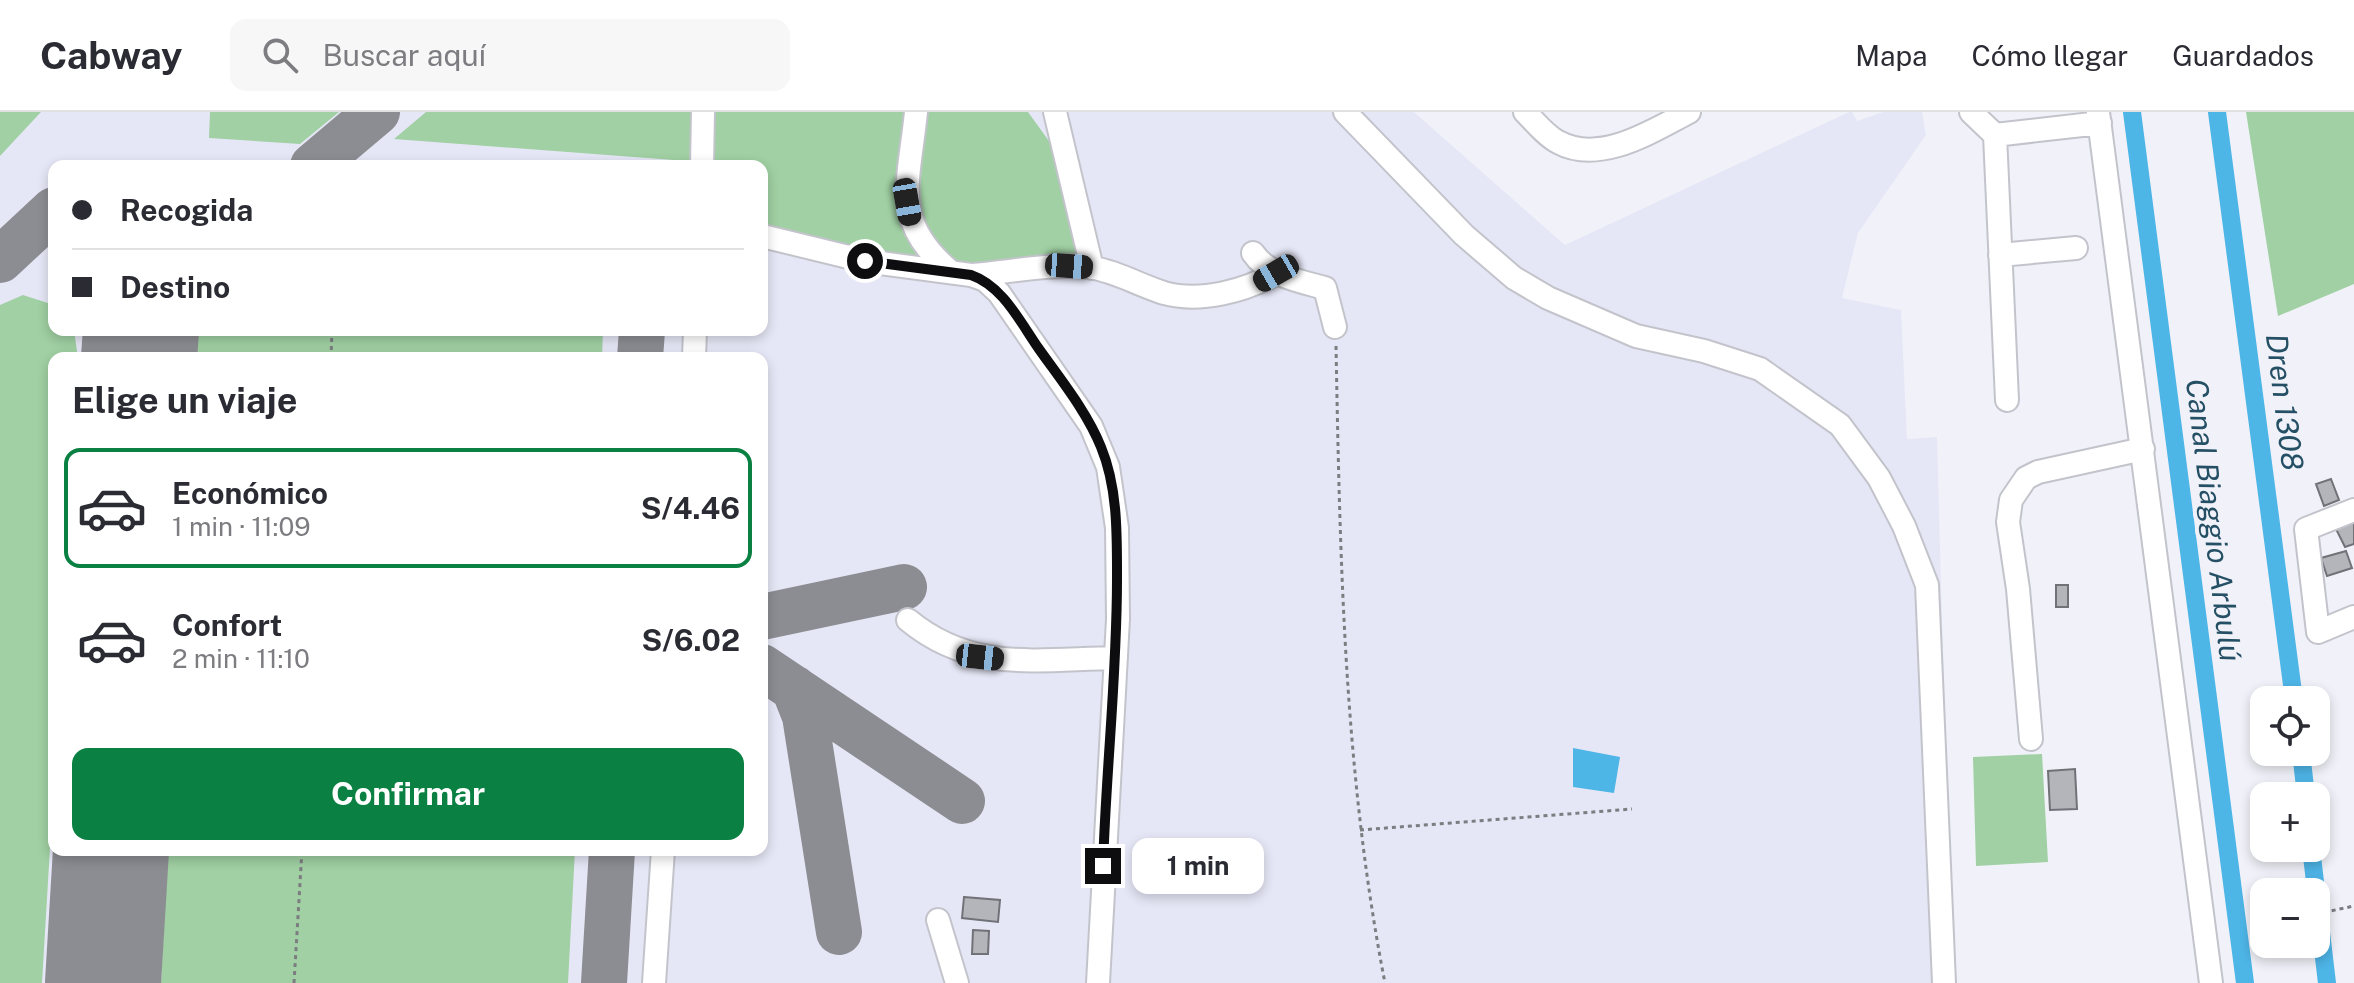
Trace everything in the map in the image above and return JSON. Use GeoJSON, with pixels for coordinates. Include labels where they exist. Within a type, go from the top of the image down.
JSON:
{"type":"FeatureCollection","features":[{"type":"Feature","properties":{"kind":"street"},"geometry":{"type":"LineString","coordinates":[[702,160],[703,112]]}},
{"type":"Feature","properties":{"kind":"street"},"geometry":{"type":"LineString","coordinates":[[916,112],[907,202],[911,224],[922,243],[961,273],[1069,266],[1092,268],[1167,294],[1202,296],[1256,285],[1276,273]]}},
{"type":"Feature","properties":{"kind":"street"},"geometry":{"type":"LineString","coordinates":[[1055,112],[1092,268]]}},
{"type":"Feature","properties":{"kind":"street"},"geometry":{"type":"LineString","coordinates":[[1345,112],[1464,235],[1514,278],[1548,298],[1636,336],[1704,351],[1760,369],[1840,425],[1879,478],[1904,526],[1927,585],[1944,983]]}},
{"type":"Feature","properties":{"kind":"street"},"geometry":{"type":"LineString","coordinates":[[1525,112],[1555,141],[1588,151],[1635,140],[1689,112]]}},
{"type":"Feature","properties":{"kind":"street"},"geometry":{"type":"LineString","coordinates":[[1971,112],[1995,135],[2007,400]]}},
{"type":"Feature","properties":{"kind":"street"},"geometry":{"type":"LineString","coordinates":[[1995,135],[2099,117],[2211,983]]}},
{"type":"Feature","properties":{"kind":"street"},"geometry":{"type":"LineString","coordinates":[[768,237],[865,261],[961,273],[985,280],[999,293],[1101,446],[1108,467],[1117,528],[1116,658],[1098,983]]}},
{"type":"Feature","properties":{"kind":"street"},"geometry":{"type":"LineString","coordinates":[[2000,255],[2076,248]]}},
{"type":"Feature","properties":{"kind":"street"},"geometry":{"type":"LineString","coordinates":[[1253,253],[1261,264],[1276,273],[1325,288],[1335,327]]}},
{"type":"Feature","properties":{"kind":"street"},"geometry":{"type":"LineString","coordinates":[[2031,739],[2018,589],[2008,522],[2011,500],[2026,478],[2038,472],[2143,449]]}},
{"type":"Feature","properties":{"kind":"street"},"geometry":{"type":"LineString","coordinates":[[2354,510],[2306,529],[2318,632],[2354,617]]}},
{"type":"Feature","properties":{"kind":"street"},"geometry":{"type":"LineString","coordinates":[[908,620],[941,645],[980,657],[1116,658]]}},
{"type":"Feature","properties":{"kind":"street"},"geometry":{"type":"LineString","coordinates":[[654,983],[663,856]]}},
{"type":"Feature","properties":{"kind":"street"},"geometry":{"type":"LineString","coordinates":[[938,920],[957,983]]}},
{"type":"Feature","properties":{"kind":"path"},"geometry":{"type":"LineString","coordinates":[[1335,327],[1338,494],[1360,830],[1385,983]]}},
{"type":"Feature","properties":{"kind":"path"},"geometry":{"type":"LineString","coordinates":[[1360,830],[1632,809]]}},
{"type":"Feature","properties":{"kind":"path"},"geometry":{"type":"LineString","coordinates":[[294,983],[302,856]]}},
{"type":"Feature","properties":{"kind":"path"},"geometry":{"type":"LineString","coordinates":[[2330,911],[2354,906]]}},
{"type":"Feature","properties":{"kind":"shaded area"},"geometry":{"type":"Polygon","coordinates":[[[0,112],[1414,112],[1565,245],[1849,112],[1857,121],[1883,112],[1922,112],[1926,135],[1858,233],[1842,298],[1901,310],[1907,439],[1937,437],[1952,983],[0,983],[0,112]]]}},
{"type":"Feature","properties":{"kind":"green space"},"geometry":{"type":"Polygon","coordinates":[[[0,112],[41,112],[0,156],[0,112]]]}},
{"type":"Feature","properties":{"kind":"green space"},"geometry":{"type":"Polygon","coordinates":[[[210,112],[339,112],[300,144],[209,138],[210,112]]]}},
{"type":"Feature","properties":{"kind":"green space"},"geometry":{"type":"Polygon","coordinates":[[[426,112],[1028,112],[1067,166],[1089,260],[976,270],[768,240],[768,160],[674,160],[394,139],[426,112]]]}},
{"type":"Feature","properties":{"kind":"green space"},"geometry":{"type":"Polygon","coordinates":[[[2246,112],[2354,112],[2354,284],[2278,316],[2246,112]]]}},
{"type":"Feature","properties":{"kind":"green space"},"geometry":{"type":"Polygon","coordinates":[[[23,295],[48,303],[48,336],[75,336],[77,352],[48,352],[50,856],[42,983],[0,983],[0,305],[23,295]]]}},
{"type":"Feature","properties":{"kind":"green space"},"geometry":{"type":"Polygon","coordinates":[[[195,336],[603,336],[602,352],[194,352],[195,336]]]}},
{"type":"Feature","properties":{"kind":"green space"},"geometry":{"type":"Polygon","coordinates":[[[2042,754],[2048,862],[1976,866],[1973,757],[2042,754]]]}},
{"type":"Feature","properties":{"kind":"green space"},"geometry":{"type":"Polygon","coordinates":[[[168,856],[575,856],[568,983],[161,983],[168,856]]]}},
{"type":"Feature","properties":{"kind":"water"},"geometry":{"type":"Polygon","coordinates":[[[1573,748],[1620,757],[1614,793],[1573,787],[1573,748]]]}},
{"type":"Feature","properties":{"kind":"building"},"geometry":{"type":"Polygon","coordinates":[[[2331,479],[2339,500],[2324,506],[2316,484],[2331,479]]]}},
{"type":"Feature","properties":{"kind":"building"},"geometry":{"type":"Polygon","coordinates":[[[2354,520],[2354,544],[2345,547],[2336,529],[2354,520]]]}},
{"type":"Feature","properties":{"kind":"building"},"geometry":{"type":"Polygon","coordinates":[[[2346,551],[2352,568],[2327,576],[2321,558],[2346,551]]]}},
{"type":"Feature","properties":{"kind":"building"},"geometry":{"type":"Polygon","coordinates":[[[2056,585],[2068,585],[2068,607],[2056,607],[2056,585]]]}},
{"type":"Feature","properties":{"kind":"building"},"geometry":{"type":"Polygon","coordinates":[[[2075,769],[2077,809],[2050,810],[2048,771],[2075,769]]]}},
{"type":"Feature","properties":{"kind":"building"},"geometry":{"type":"Polygon","coordinates":[[[964,897],[1000,900],[998,922],[962,918],[964,897]]]}},
{"type":"Feature","properties":{"kind":"building"},"geometry":{"type":"Polygon","coordinates":[[[973,930],[989,931],[988,954],[972,954],[973,930]]]}},
{"type":"Feature","properties":{"kind":"waterway","name":"Canal Biaggio Arbulú"},"geometry":{"type":"LineString","coordinates":[[2132,112],[2245,983]]}},
{"type":"Feature","properties":{"kind":"waterway","name":"Dren 1308"},"geometry":{"type":"LineString","coordinates":[[2217,112],[2292,686]]}},
{"type":"Feature","properties":{"kind":"waterway","name":"Dren 1308"},"geometry":{"type":"LineString","coordinates":[[2303,766],[2304,782]]}},
{"type":"Feature","properties":{"kind":"waterway","name":"Dren 1308"},"geometry":{"type":"LineString","coordinates":[[2313,862],[2327,983]]}},
{"type":"Feature","properties":{"kind":"taxiway"},"geometry":{"type":"LineString","coordinates":[[320,160],[377,112]]}},
{"type":"Feature","properties":{"kind":"taxiway"},"geometry":{"type":"LineString","coordinates":[[0,260],[48,216]]}},
{"type":"Feature","properties":{"kind":"taxiway"},"geometry":{"type":"LineString","coordinates":[[640,352],[642,336]]}},
{"type":"Feature","properties":{"kind":"taxiway"},"geometry":{"type":"LineString","coordinates":[[768,616],[904,587]]}},
{"type":"Feature","properties":{"kind":"taxiway"},"geometry":{"type":"LineString","coordinates":[[768,671],[962,801]]}},
{"type":"Feature","properties":{"kind":"taxiway"},"geometry":{"type":"LineString","coordinates":[[794,688],[805,716],[839,932]]}},
{"type":"Feature","properties":{"kind":"taxiway"},"geometry":{"type":"LineString","coordinates":[[604,983],[612,856]]}},
{"type":"Feature","properties":{"kind":"runway"},"geometry":{"type":"LineString","coordinates":[[139,352],[141,336]]}},
{"type":"Feature","properties":{"kind":"runway"},"geometry":{"type":"LineString","coordinates":[[103,983],[111,856]]}},
{"type":"Feature","properties":{"kind":"route"},"geometry":{"type":"LineString","coordinates":[[865,261],[971,275],[985,280],[999,293],[1045,357],[1101,446],[1108,467],[1117,528],[1118,619],[1103,866]]}}]}
